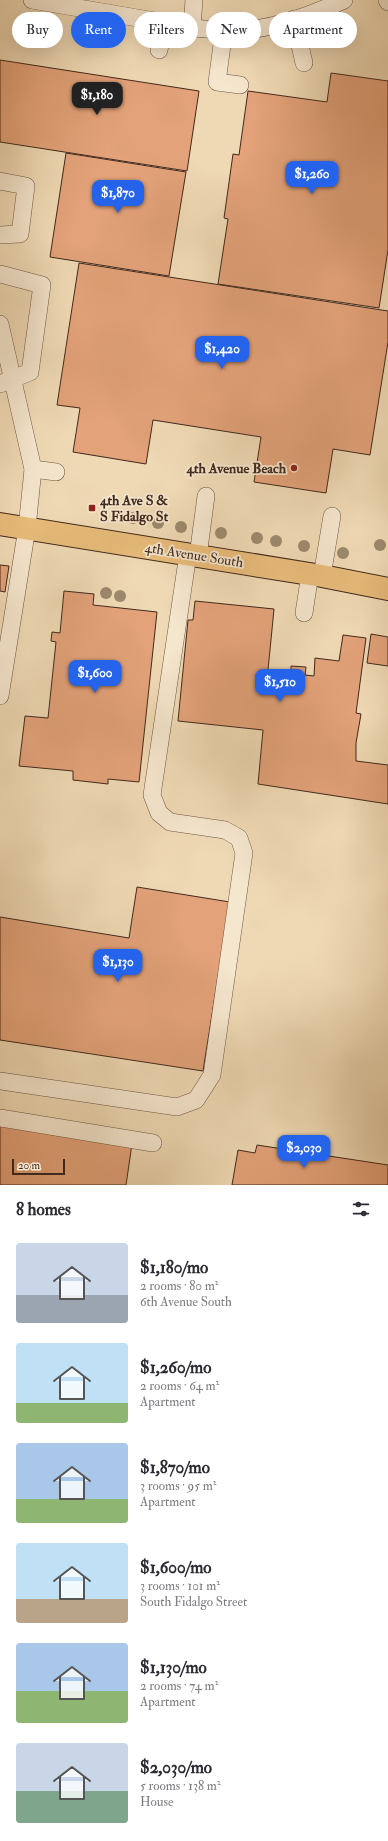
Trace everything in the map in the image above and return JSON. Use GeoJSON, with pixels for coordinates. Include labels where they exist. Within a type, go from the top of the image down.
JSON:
{"type":"FeatureCollection","features":[{"type":"Feature","properties":{"kind":"main road","name":"4th Avenue South"},"geometry":{"type":"LineString","coordinates":[[0,524],[388,588]]}},
{"type":"Feature","properties":{"kind":"street"},"geometry":{"type":"LineString","coordinates":[[32,0],[63,3],[134,17]]}},
{"type":"Feature","properties":{"kind":"street"},"geometry":{"type":"LineString","coordinates":[[193,12],[194,0]]}},
{"type":"Feature","properties":{"kind":"street"},"geometry":{"type":"LineString","coordinates":[[317,12],[344,0]]}},
{"type":"Feature","properties":{"kind":"street"},"geometry":{"type":"LineString","coordinates":[[222,48],[217,82],[240,85]]}},
{"type":"Feature","properties":{"kind":"street"},"geometry":{"type":"LineString","coordinates":[[301,48],[304,63]]}},
{"type":"Feature","properties":{"kind":"street"},"geometry":{"type":"LineString","coordinates":[[0,181],[26,186],[20,234],[0,235]]}},
{"type":"Feature","properties":{"kind":"street"},"geometry":{"type":"LineString","coordinates":[[0,274],[42,285],[30,372],[6,382]]}},
{"type":"Feature","properties":{"kind":"street"},"geometry":{"type":"LineString","coordinates":[[0,324],[6,382],[33,469],[27,528],[0,696]]}},
{"type":"Feature","properties":{"kind":"street"},"geometry":{"type":"LineString","coordinates":[[33,469],[56,472]]}},
{"type":"Feature","properties":{"kind":"street"},"geometry":{"type":"LineString","coordinates":[[0,1081],[177,1107],[196,1100],[212,1075],[244,853],[239,838],[225,830],[170,822],[159,813],[152,795],[193,555],[206,496]]}},
{"type":"Feature","properties":{"kind":"street"},"geometry":{"type":"LineString","coordinates":[[304,613],[332,516]]}},
{"type":"Feature","properties":{"kind":"street"},"geometry":{"type":"LineString","coordinates":[[0,1118],[153,1143]]}},
{"type":"Feature","properties":{"kind":"building"},"geometry":{"type":"Polygon","coordinates":[[[0,60],[199,91],[187,171],[0,142],[0,60]]]}},
{"type":"Feature","properties":{"kind":"building"},"geometry":{"type":"Polygon","coordinates":[[[331,73],[388,81],[388,250],[379,308],[218,284],[228,219],[224,218],[233,154],[239,155],[248,91],[327,102],[331,73]]]}},
{"type":"Feature","properties":{"kind":"building"},"geometry":{"type":"Polygon","coordinates":[[[66,153],[186,172],[169,276],[50,257],[66,153]]]}},
{"type":"Feature","properties":{"kind":"building"},"geometry":{"type":"Polygon","coordinates":[[[79,263],[388,311],[388,342],[370,455],[333,449],[326,493],[254,482],[261,437],[153,420],[146,464],[73,452],[80,408],[57,405],[79,263]]]}},
{"type":"Feature","properties":{"kind":"building"},"geometry":{"type":"Polygon","coordinates":[[[0,565],[9,566],[5,592],[0,591],[0,565]]]}},
{"type":"Feature","properties":{"kind":"building"},"geometry":{"type":"Polygon","coordinates":[[[64,591],[94,594],[93,605],[157,612],[139,782],[108,779],[108,784],[73,780],[73,771],[19,766],[25,716],[48,718],[56,642],[51,641],[52,632],[60,633],[64,591]]]}},
{"type":"Feature","properties":{"kind":"building"},"geometry":{"type":"Polygon","coordinates":[[[195,601],[274,609],[268,670],[291,672],[291,666],[306,667],[305,675],[314,676],[315,658],[339,661],[343,635],[366,638],[356,713],[361,714],[356,743],[356,761],[388,765],[388,804],[258,784],[263,730],[178,721],[188,620],[193,620],[195,601]]]}},
{"type":"Feature","properties":{"kind":"building"},"geometry":{"type":"Polygon","coordinates":[[[371,634],[388,637],[388,666],[367,663],[371,634]]]}},
{"type":"Feature","properties":{"kind":"building"},"geometry":{"type":"Polygon","coordinates":[[[137,887],[230,902],[203,1071],[0,1040],[0,917],[129,938],[137,887]]]}},
{"type":"Feature","properties":{"kind":"building"},"geometry":{"type":"Polygon","coordinates":[[[0,1123],[132,1144],[126,1185],[0,1185],[0,1123]]]}},
{"type":"Feature","properties":{"kind":"building"},"geometry":{"type":"Polygon","coordinates":[[[257,1145],[388,1165],[388,1185],[232,1185],[238,1150],[255,1153],[257,1145]]]}},
{"type":"Feature","properties":{"kind":"place","name":"4th Avenue Beach"},"geometry":{"type":"Point","coordinates":[294,468]}},
{"type":"Feature","properties":{"kind":"place","name":"4th Ave S & S Fidalgo St"},"geometry":{"type":"Point","coordinates":[92,508]}}]}
